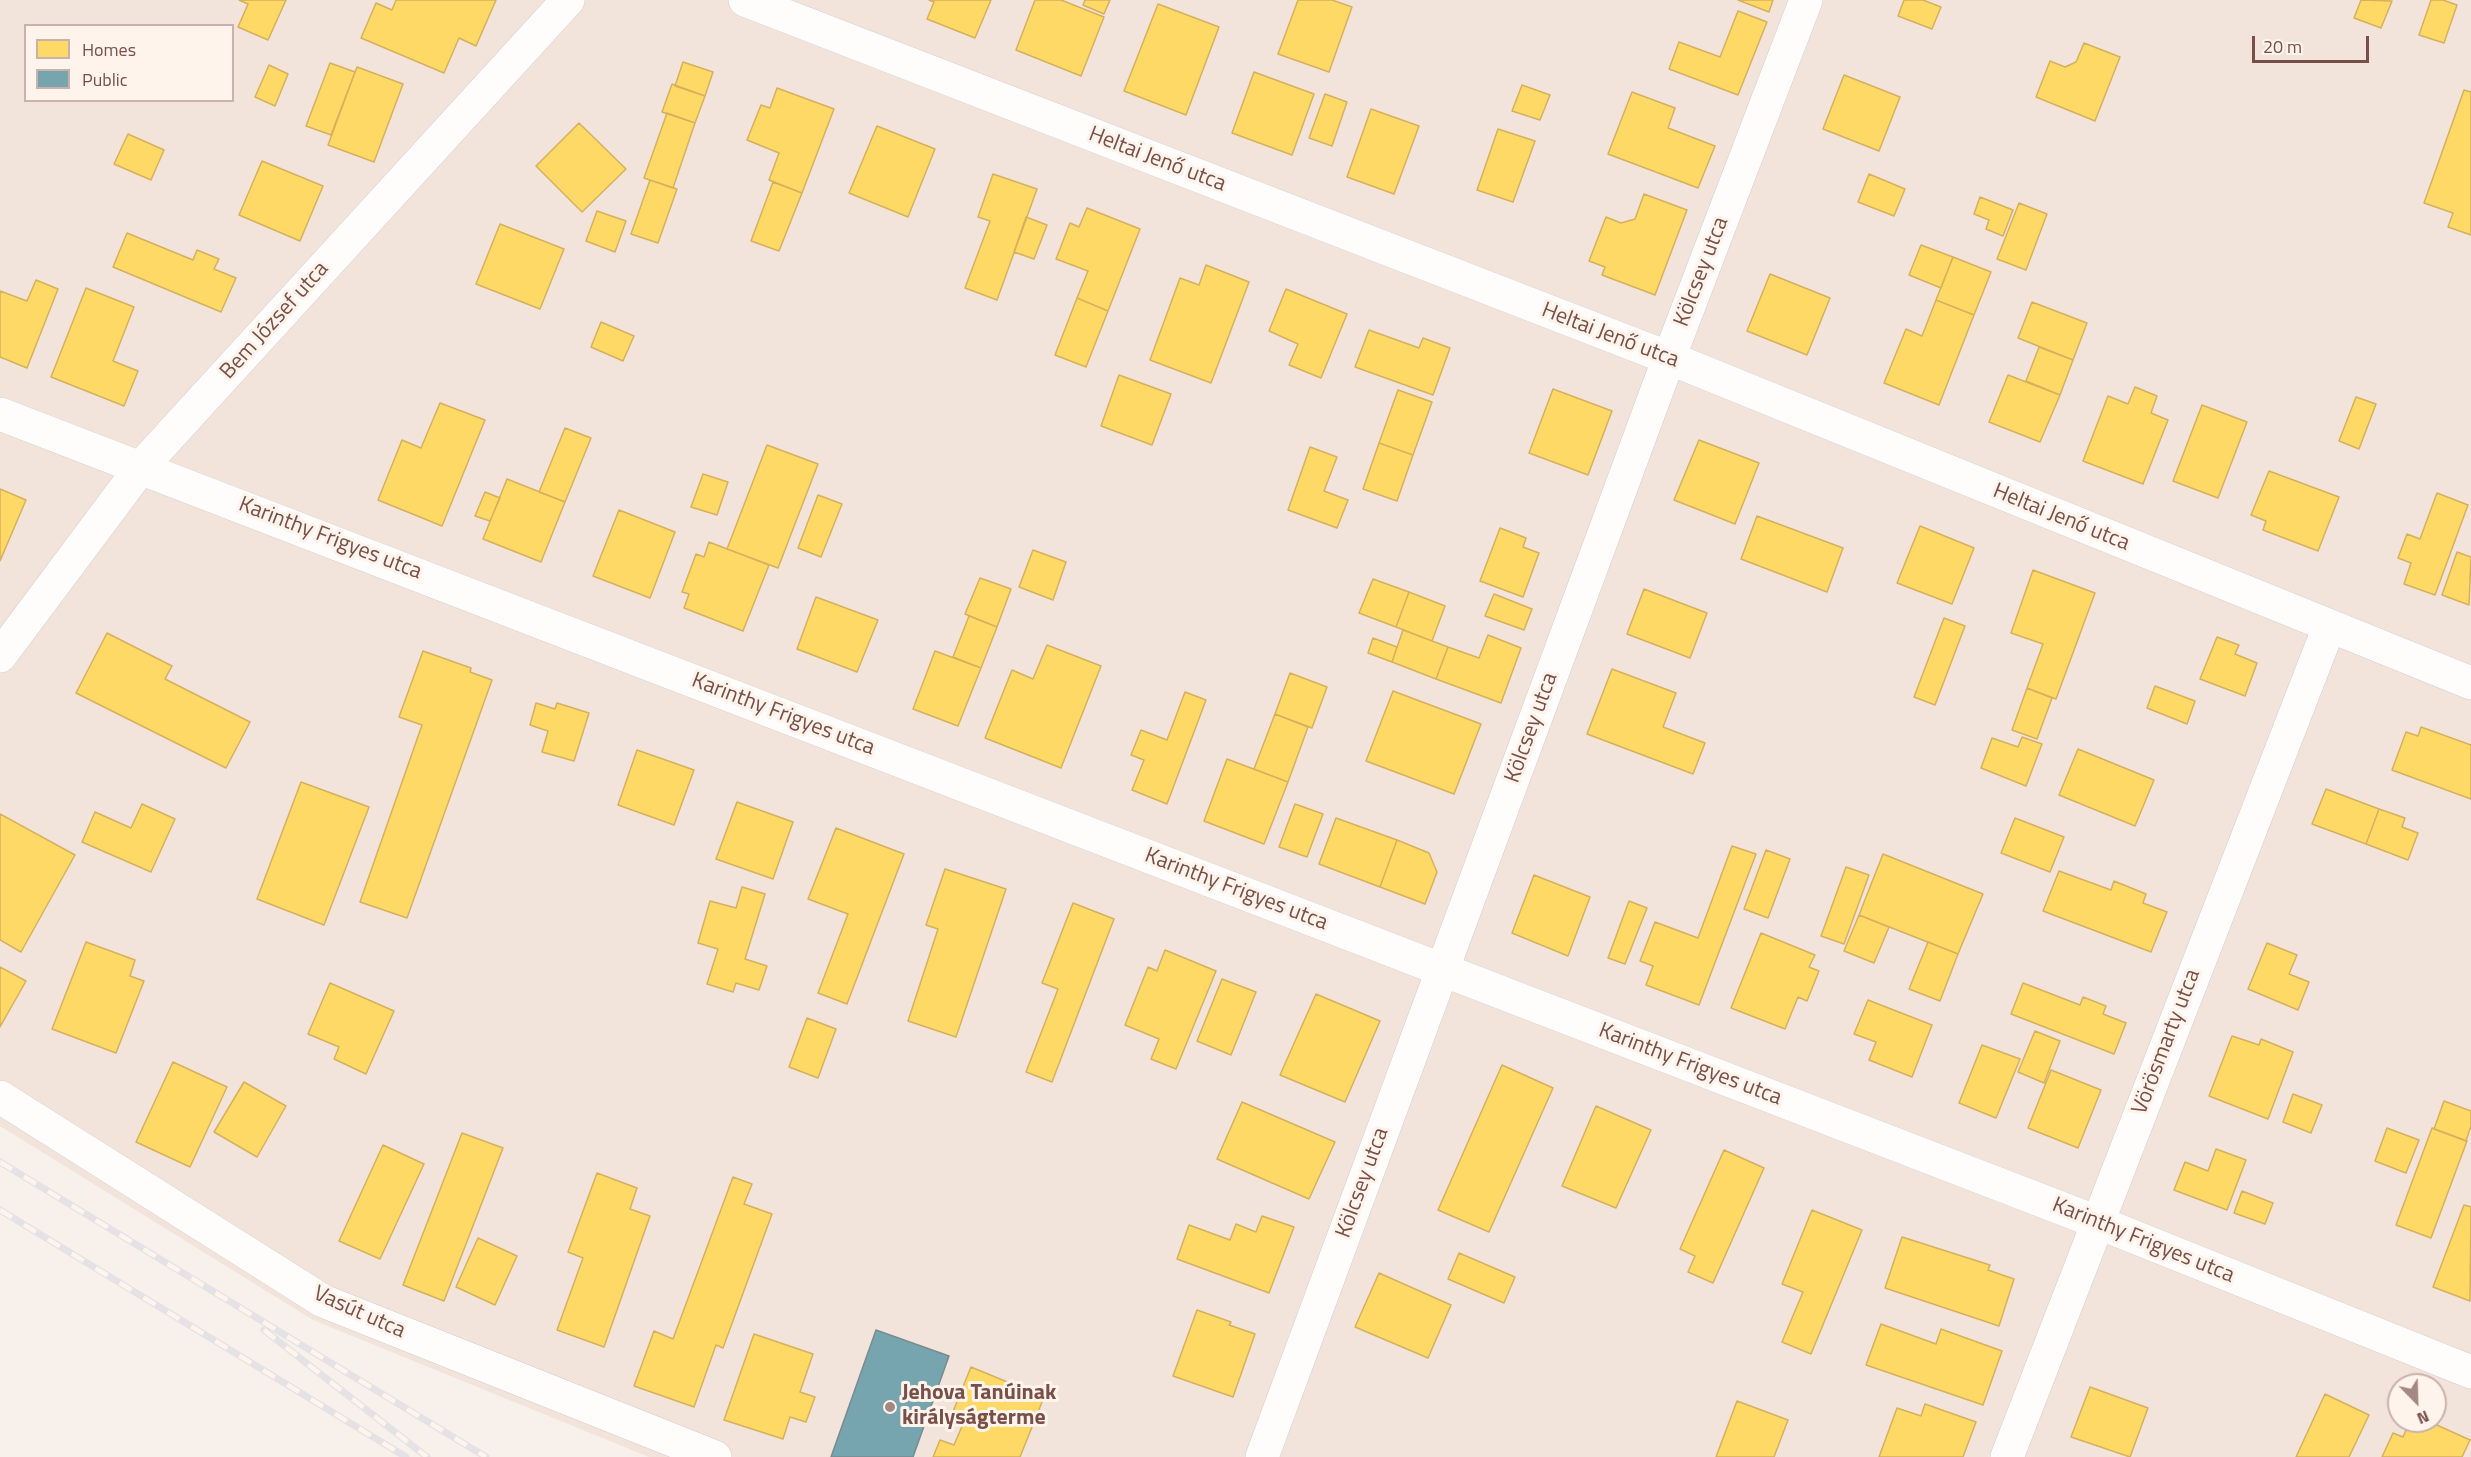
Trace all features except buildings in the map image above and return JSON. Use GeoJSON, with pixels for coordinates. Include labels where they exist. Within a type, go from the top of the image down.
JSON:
{"type":"FeatureCollection","features":[{"type":"Feature","properties":{"kind":"street","name":"Bem József utca"},"geometry":{"type":"LineString","coordinates":[[0,657],[142,466],[568,0]]}},
{"type":"Feature","properties":{"kind":"street","name":"Heltai Jenő utca"},"geometry":{"type":"LineString","coordinates":[[745,0],[1669,358],[2471,683]]}},
{"type":"Feature","properties":{"kind":"street","name":"Kölcsey utca"},"geometry":{"type":"LineString","coordinates":[[1262,1457],[1669,358],[1806,0]]}},
{"type":"Feature","properties":{"kind":"street","name":"Karinthy Frigyes utca"},"geometry":{"type":"LineString","coordinates":[[0,414],[142,466],[2097,1222],[2471,1372]]}},
{"type":"Feature","properties":{"kind":"street","name":"Vörösmarty utca"},"geometry":{"type":"LineString","coordinates":[[2007,1457],[2329,627]]}},
{"type":"Feature","properties":{"kind":"street","name":"Vasút utca"},"geometry":{"type":"LineString","coordinates":[[0,1097],[323,1301],[715,1457]]}},
{"type":"Feature","properties":{"kind":"shaded area"},"geometry":{"type":"Polygon","coordinates":[[[0,0],[2471,0],[2471,1457],[649,1457],[313,1320],[0,1126],[0,0]]]}},
{"type":"Feature","properties":{"kind":"railway"},"geometry":{"type":"LineString","coordinates":[[0,1162],[486,1457]]}},
{"type":"Feature","properties":{"kind":"railway"},"geometry":{"type":"LineString","coordinates":[[0,1210],[406,1457]]}},
{"type":"Feature","properties":{"kind":"railway"},"geometry":{"type":"LineString","coordinates":[[264,1330],[427,1457]]}},
{"type":"Feature","properties":{"kind":"place","name":"Jehova Tanúinak királyságterme"},"geometry":{"type":"Point","coordinates":[890,1407]}}]}
